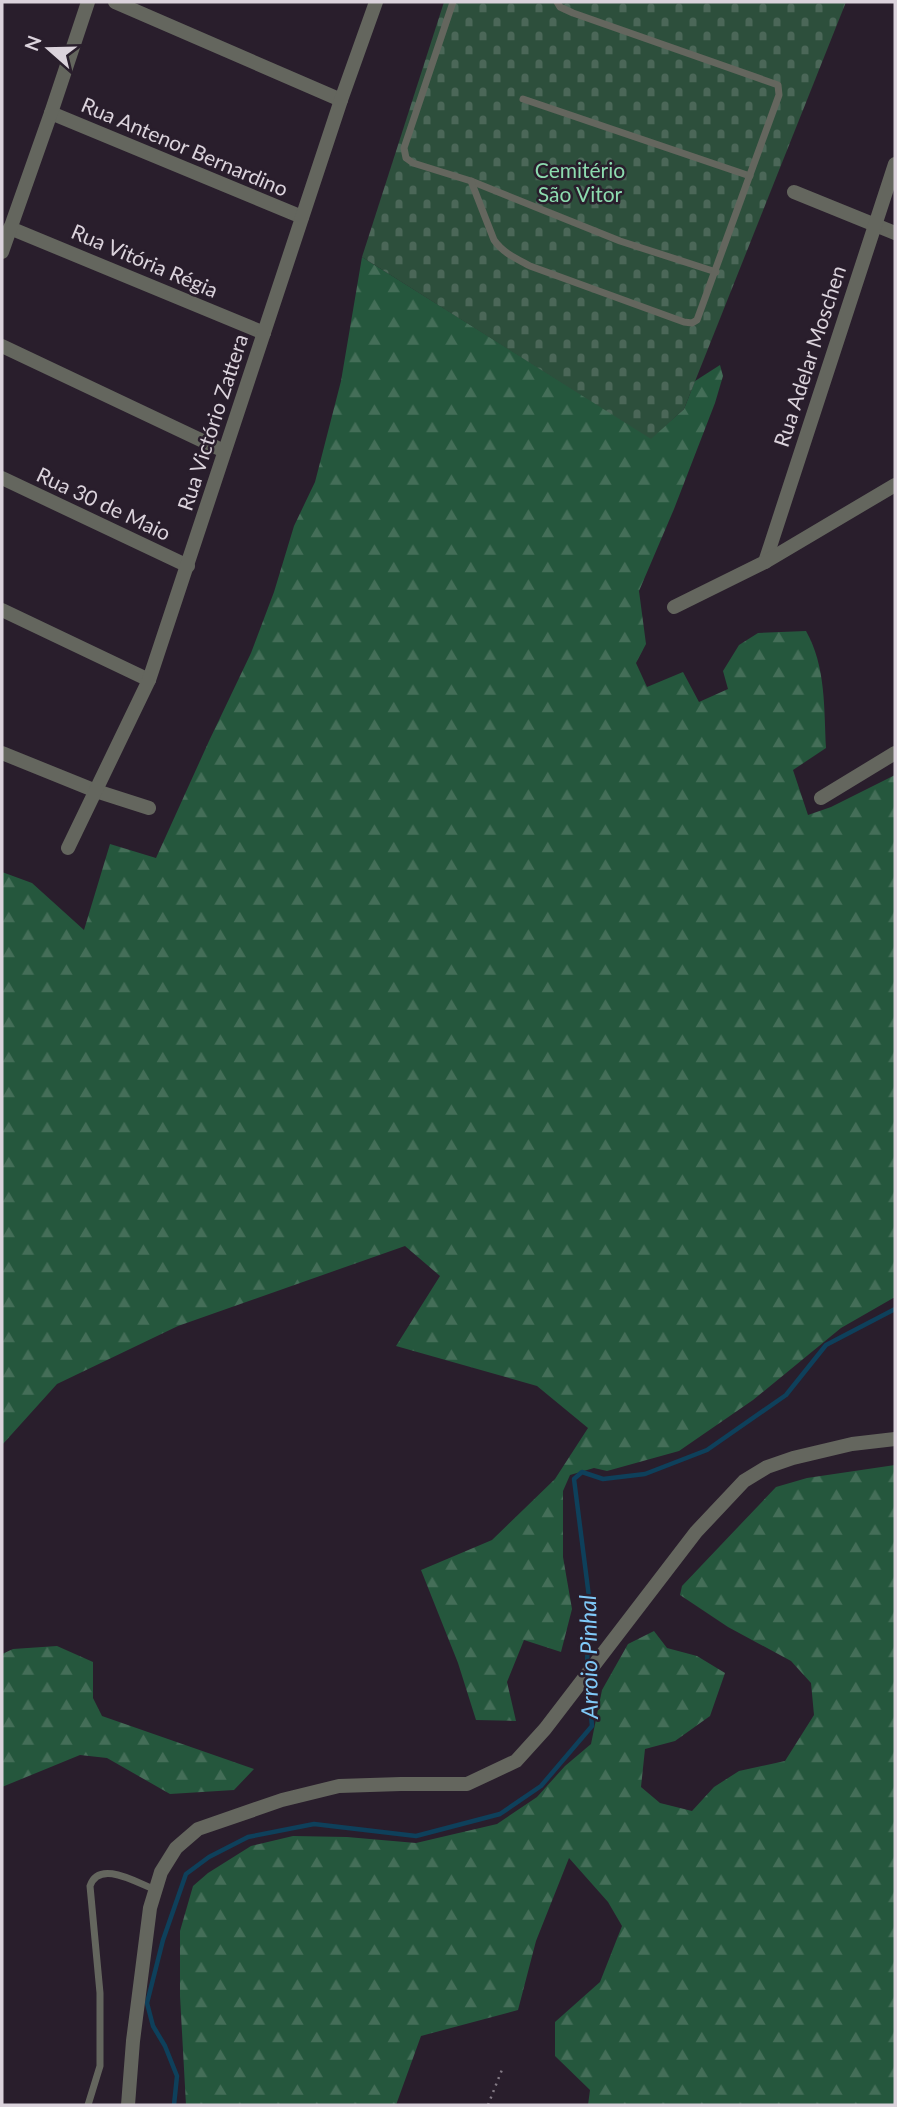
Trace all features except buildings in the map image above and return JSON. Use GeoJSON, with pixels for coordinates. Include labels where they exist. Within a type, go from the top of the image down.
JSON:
{"type":"FeatureCollection","features":[{"type":"Feature","properties":{"kind":"street"},"geometry":{"type":"LineString","coordinates":[[2,252],[88,2]]}},
{"type":"Feature","properties":{"kind":"street"},"geometry":{"type":"LineString","coordinates":[[116,2],[341,100]]}},
{"type":"Feature","properties":{"kind":"street","name":"Rua Victório Zattera"},"geometry":{"type":"LineString","coordinates":[[68,848],[149,680],[376,2]]}},
{"type":"Feature","properties":{"kind":"street","name":"Rua Antenor Bernardino"},"geometry":{"type":"LineString","coordinates":[[51,113],[302,217]]}},
{"type":"Feature","properties":{"kind":"street","name":"Rua Adelar Moschen"},"geometry":{"type":"LineString","coordinates":[[765,562],[895,164]]}},
{"type":"Feature","properties":{"kind":"street"},"geometry":{"type":"LineString","coordinates":[[794,192],[895,233]]}},
{"type":"Feature","properties":{"kind":"street","name":"Rua Vitória Régia"},"geometry":{"type":"LineString","coordinates":[[10,228],[264,333]]}},
{"type":"Feature","properties":{"kind":"street"},"geometry":{"type":"LineString","coordinates":[[2,346],[224,451]]}},
{"type":"Feature","properties":{"kind":"street","name":"Rua 30 de Maio"},"geometry":{"type":"LineString","coordinates":[[2,478],[188,565]]}},
{"type":"Feature","properties":{"kind":"street"},"geometry":{"type":"LineString","coordinates":[[674,607],[765,562],[895,485]]}},
{"type":"Feature","properties":{"kind":"street"},"geometry":{"type":"LineString","coordinates":[[2,610],[149,680]]}},
{"type":"Feature","properties":{"kind":"street"},"geometry":{"type":"LineString","coordinates":[[2,753],[149,808]]}},
{"type":"Feature","properties":{"kind":"street"},"geometry":{"type":"LineString","coordinates":[[821,798],[895,753]]}},
{"type":"Feature","properties":{"kind":"street"},"geometry":{"type":"LineString","coordinates":[[128,2105],[133,2041],[150,1908],[162,1872],[176,1847],[198,1829],[282,1800],[339,1786],[467,1784],[516,1761],[545,1729],[696,1532],[744,1481],[767,1467],[793,1458],[852,1444],[895,1439]]}},
{"type":"Feature","properties":{"kind":"lane"},"geometry":{"type":"LineString","coordinates":[[453,2],[404,148],[406,158],[413,163],[471,181],[620,241],[716,272]]}},
{"type":"Feature","properties":{"kind":"lane"},"geometry":{"type":"LineString","coordinates":[[471,181],[494,240],[509,255],[530,266],[684,322],[692,323],[697,320],[779,94],[778,85],[573,13],[560,7],[557,2]]}},
{"type":"Feature","properties":{"kind":"lane"},"geometry":{"type":"LineString","coordinates":[[523,99],[750,176]]}},
{"type":"Feature","properties":{"kind":"lane"},"geometry":{"type":"LineString","coordinates":[[88,2105],[100,2066],[100,1993],[90,1886],[92,1878],[98,1874],[112,1873],[156,1890]]}},
{"type":"Feature","properties":{"kind":"path"},"geometry":{"type":"LineString","coordinates":[[488,2105],[503,2067]]}},
{"type":"Feature","properties":{"kind":"green space","name":"Cemitério São Vitor"},"geometry":{"type":"Polygon","coordinates":[[[444,2],[846,2],[684,409],[651,439],[362,257],[444,2]]]}},
{"type":"Feature","properties":{"kind":"green space"},"geometry":{"type":"Polygon","coordinates":[[[362,257],[651,438],[684,409],[695,381],[720,365],[723,376],[715,403],[639,591],[646,644],[636,663],[647,687],[683,672],[699,702],[728,689],[723,671],[739,645],[758,633],[806,631],[813,644],[821,673],[826,748],[793,770],[808,815],[831,807],[895,775],[895,1297],[841,1328],[753,1400],[679,1451],[607,1471],[594,1468],[570,1475],[563,1491],[563,1557],[572,1609],[561,1652],[524,1640],[507,1682],[516,1721],[476,1720],[458,1663],[421,1570],[492,1540],[555,1479],[588,1428],[537,1386],[396,1346],[440,1276],[405,1246],[178,1326],[57,1384],[2,1445],[2,872],[32,883],[84,930],[110,844],[156,858],[251,653],[274,592],[294,526],[315,482],[341,381],[362,257]]]}},
{"type":"Feature","properties":{"kind":"green space"},"geometry":{"type":"Polygon","coordinates":[[[895,1465],[895,2105],[588,2105],[590,2090],[555,2056],[555,2022],[600,1982],[622,1926],[608,1902],[569,1858],[536,1941],[518,2010],[421,2036],[396,2105],[186,2105],[180,1996],[180,1931],[193,1886],[208,1873],[251,1846],[293,1836],[416,1843],[497,1824],[537,1797],[565,1766],[591,1744],[602,1690],[628,1644],[654,1631],[667,1648],[697,1656],[725,1673],[710,1716],[675,1741],[645,1749],[641,1787],[660,1803],[692,1811],[714,1787],[739,1771],[785,1761],[814,1715],[811,1683],[791,1661],[728,1627],[680,1595],[682,1586],[776,1487],[807,1478],[895,1465]]]}},
{"type":"Feature","properties":{"kind":"green space"},"geometry":{"type":"Polygon","coordinates":[[[57,1646],[93,1662],[93,1698],[102,1716],[254,1769],[234,1790],[170,1794],[107,1758],[80,1755],[2,1787],[2,1654],[13,1649],[57,1646]]]}},
{"type":"Feature","properties":{"kind":"waterway","name":"Arroio Pinhal"},"geometry":{"type":"LineString","coordinates":[[587,1667],[589,1597],[574,1479],[582,1472],[603,1479],[645,1474],[707,1450],[786,1395],[826,1345],[895,1309]]}},
{"type":"Feature","properties":{"kind":"waterway","name":"Arroio Pinhal"},"geometry":{"type":"LineString","coordinates":[[174,2105],[177,2076],[165,2046],[153,2026],[147,2003],[163,1940],[186,1874],[209,1857],[248,1837],[314,1824],[416,1836],[500,1814],[541,1786],[592,1726],[588,1679]]}}]}
